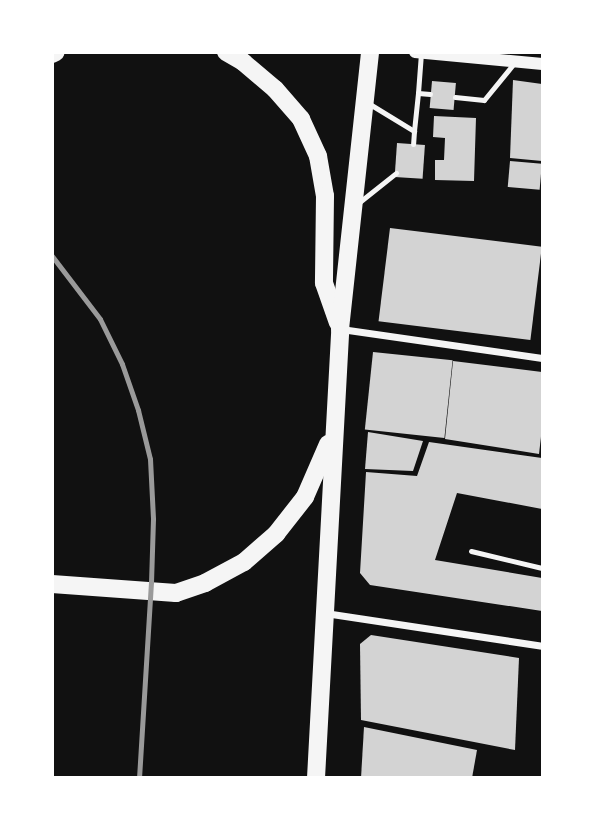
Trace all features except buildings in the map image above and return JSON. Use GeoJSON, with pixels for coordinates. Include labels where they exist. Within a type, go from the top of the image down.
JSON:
{"type":"FeatureCollection","features":[{"type":"Feature","properties":{"kind":"main road"},"geometry":{"type":"LineString","coordinates":[[226,52],[243,62],[275,89],[301,119],[318,156],[325,196],[324,283],[340,329]]}},
{"type":"Feature","properties":{"kind":"main road"},"geometry":{"type":"LineString","coordinates":[[316,778],[340,329],[370,52]]}},
{"type":"Feature","properties":{"kind":"main road"},"geometry":{"type":"LineString","coordinates":[[52,584],[176,593],[205,583],[244,562],[276,534],[306,497],[322,464],[337,414]]}},
{"type":"Feature","properties":{"kind":"street"},"geometry":{"type":"LineString","coordinates":[[415,52],[542,64]]}},
{"type":"Feature","properties":{"kind":"street"},"geometry":{"type":"LineString","coordinates":[[340,329],[542,358]]}},
{"type":"Feature","properties":{"kind":"street"},"geometry":{"type":"LineString","coordinates":[[324,613],[542,646]]}},
{"type":"Feature","properties":{"kind":"lane"},"geometry":{"type":"LineString","coordinates":[[413,144],[421,53]]}},
{"type":"Feature","properties":{"kind":"lane"},"geometry":{"type":"LineString","coordinates":[[455,97],[484,100],[515,62]]}},
{"type":"Feature","properties":{"kind":"lane"},"geometry":{"type":"LineString","coordinates":[[418,93],[430,94]]}},
{"type":"Feature","properties":{"kind":"lane"},"geometry":{"type":"LineString","coordinates":[[363,100],[414,131]]}},
{"type":"Feature","properties":{"kind":"lane"},"geometry":{"type":"LineString","coordinates":[[355,206],[396,173]]}},
{"type":"Feature","properties":{"kind":"lane"},"geometry":{"type":"LineString","coordinates":[[471,551],[542,568]]}},
{"type":"Feature","properties":{"kind":"railway"},"geometry":{"type":"LineString","coordinates":[[52,256],[100,319],[122,364],[138,410],[150,459],[153,519],[151,582],[139,778]]}}]}
